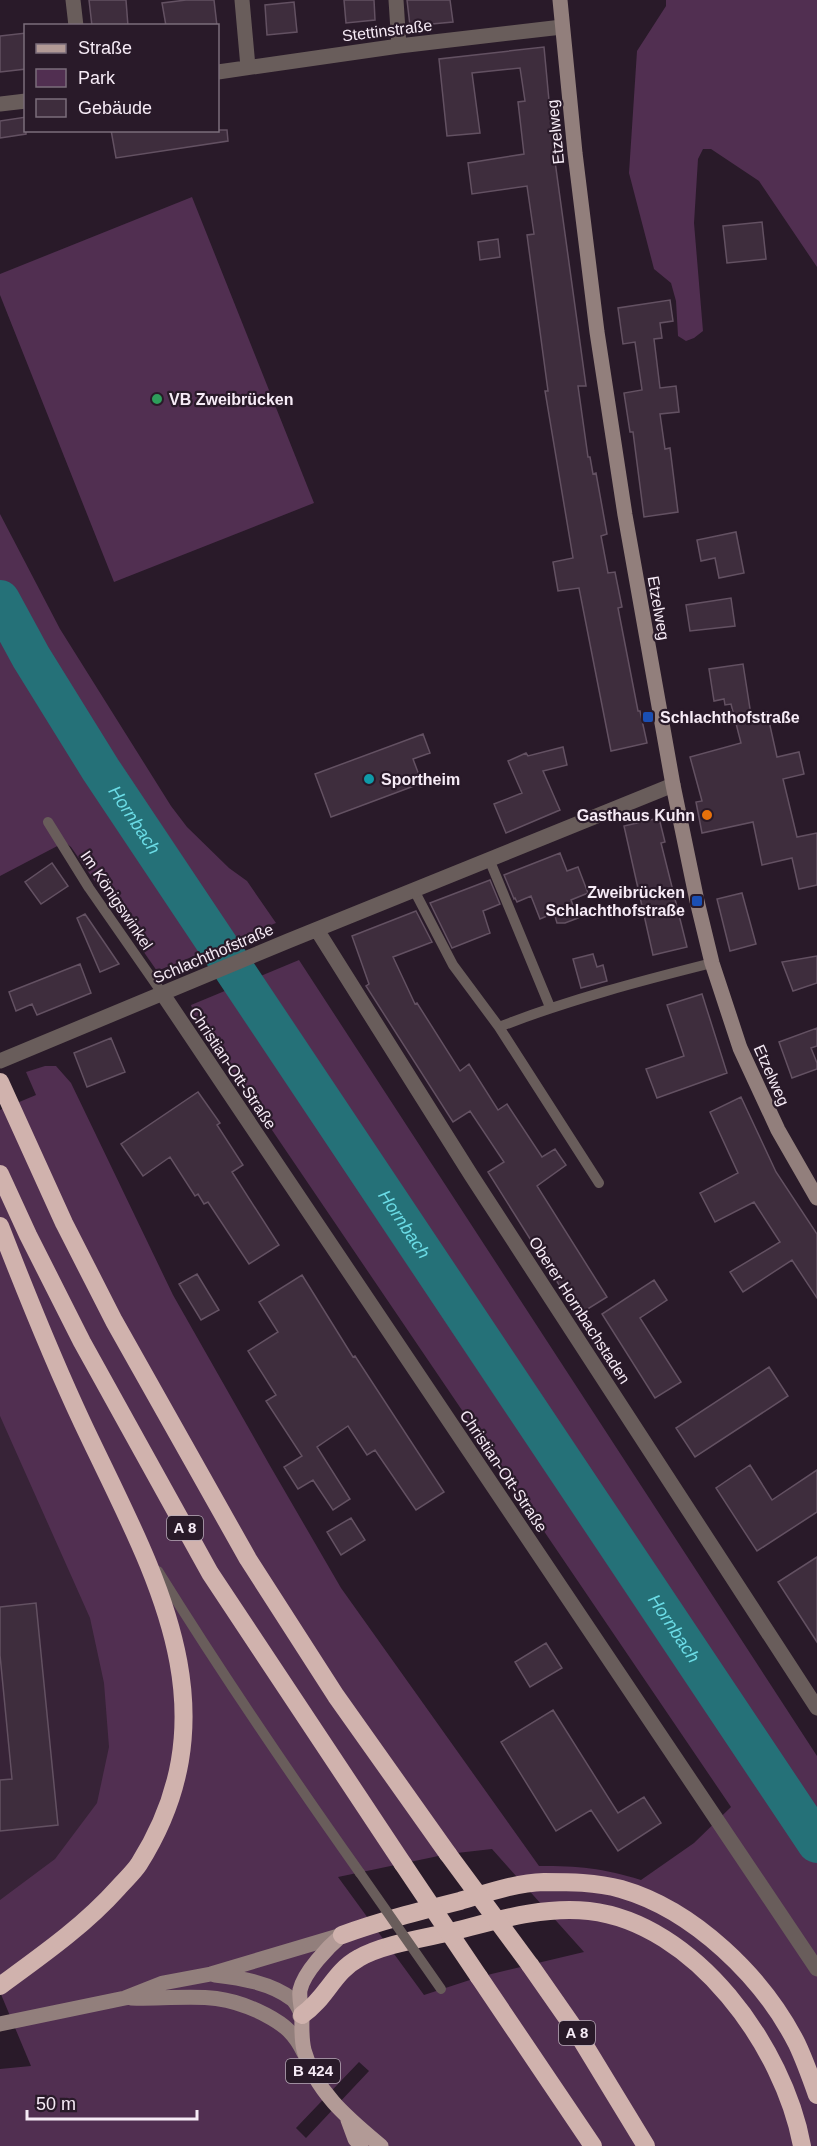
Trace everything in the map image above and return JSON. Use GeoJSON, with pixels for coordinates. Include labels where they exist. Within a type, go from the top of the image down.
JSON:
{"type":"FeatureCollection","features":[{"type":"Feature","properties":{"kind":"highway","name":"A 8"},"geometry":{"type":"LineString","coordinates":[[0,1082],[64,1223],[114,1321],[248,1559],[336,1696],[576,2031],[646,2146]]}},
{"type":"Feature","properties":{"kind":"highway","name":"A 8"},"geometry":{"type":"LineString","coordinates":[[0,1174],[82,1342],[210,1573],[594,2146]]}},
{"type":"Feature","properties":{"kind":"highway"},"geometry":{"type":"LineString","coordinates":[[0,1226],[50,1353],[137,1538],[169,1619],[182,1673],[185,1717],[182,1752],[166,1812],[138,1865],[100,1908],[0,1986]]}},
{"type":"Feature","properties":{"kind":"highway"},"geometry":{"type":"LineString","coordinates":[[342,1935],[391,1919],[512,1887],[532,1884],[596,1884],[631,1893],[666,1909],[690,1924],[715,1942],[753,1978],[781,2017],[797,2045],[817,2095]]}},
{"type":"Feature","properties":{"kind":"highway"},"geometry":{"type":"LineString","coordinates":[[302,2015],[319,2002],[348,1965],[372,1952],[518,1915],[567,1911],[606,1914],[639,1926],[673,1946],[694,1961],[723,1990],[755,2033],[773,2063],[791,2105],[802,2146]]}},
{"type":"Feature","properties":{"kind":"highway"},"geometry":{"type":"LineString","coordinates":[[620,2104],[656,2146]]}},
{"type":"Feature","properties":{"kind":"main road","name":"B 424"},"geometry":{"type":"LineString","coordinates":[[342,1935],[324,1953],[300,1990],[302,2015],[300,2025],[305,2054],[324,2090],[347,2117],[381,2146]]}},
{"type":"Feature","properties":{"kind":"main road","name":"B 424"},"geometry":{"type":"LineString","coordinates":[[347,2117],[357,2144]]}},
{"type":"Feature","properties":{"kind":"street"},"geometry":{"type":"LineString","coordinates":[[73,0],[76,24]]}},
{"type":"Feature","properties":{"kind":"street"},"geometry":{"type":"LineString","coordinates":[[242,0],[248,67]]}},
{"type":"Feature","properties":{"kind":"street"},"geometry":{"type":"LineString","coordinates":[[396,0],[399,46]]}},
{"type":"Feature","properties":{"kind":"street","name":"Etzelweg"},"geometry":{"type":"LineString","coordinates":[[560,0],[597,333],[641,609],[697,901],[712,963],[740,1048],[763,1101],[817,1198]]}},
{"type":"Feature","properties":{"kind":"street","name":"Stettinstraße"},"geometry":{"type":"LineString","coordinates":[[219,72],[399,46],[562,27]]}},
{"type":"Feature","properties":{"kind":"street"},"geometry":{"type":"LineString","coordinates":[[0,105],[24,100]]}},
{"type":"Feature","properties":{"kind":"street","name":"Schlachthofstraße"},"geometry":{"type":"LineString","coordinates":[[0,1061],[673,785]]}},
{"type":"Feature","properties":{"kind":"street","name":"Oberer Hornbachstaden"},"geometry":{"type":"LineString","coordinates":[[317,930],[471,1175],[817,1708]]}},
{"type":"Feature","properties":{"kind":"street","name":"Christian-Ott-Straße"},"geometry":{"type":"LineString","coordinates":[[162,993],[817,1968]]}},
{"type":"Feature","properties":{"kind":"street"},"geometry":{"type":"LineString","coordinates":[[6,2022],[125,1998],[163,1983],[211,1974],[342,1935]]}},
{"type":"Feature","properties":{"kind":"street"},"geometry":{"type":"LineString","coordinates":[[211,1974],[247,1980],[276,1990],[292,1999],[302,2015],[290,2021],[281,2022]]}},
{"type":"Feature","properties":{"kind":"street"},"geometry":{"type":"LineString","coordinates":[[125,1998],[215,1997],[248,2005],[281,2022],[298,2041],[305,2054]]}},
{"type":"Feature","properties":{"kind":"lane","name":"Im Königswinkel"},"geometry":{"type":"LineString","coordinates":[[48,822],[89,888],[162,993]]}},
{"type":"Feature","properties":{"kind":"lane"},"geometry":{"type":"LineString","coordinates":[[489,859],[550,1007]]}},
{"type":"Feature","properties":{"kind":"lane"},"geometry":{"type":"LineString","coordinates":[[414,890],[453,965],[499,1027],[599,1183]]}},
{"type":"Feature","properties":{"kind":"lane"},"geometry":{"type":"LineString","coordinates":[[499,1027],[550,1007],[712,963]]}},
{"type":"Feature","properties":{"kind":"lane"},"geometry":{"type":"LineString","coordinates":[[137,1538],[275,1753],[441,1989]]}},
{"type":"Feature","properties":{"kind":"shaded area"},"geometry":{"type":"Polygon","coordinates":[[[0,1343],[102,1567],[136,1783],[0,1924],[0,1343]]]}},
{"type":"Feature","properties":{"kind":"green space"},"geometry":{"type":"Polygon","coordinates":[[[666,0],[817,0],[817,267],[759,181],[711,149],[703,149],[698,159],[694,223],[703,331],[686,341],[678,336],[676,301],[671,283],[654,269],[629,173],[637,51],[666,6],[666,0]]]}},
{"type":"Feature","properties":{"kind":"green space","name":"VB Zweibrücken"},"geometry":{"type":"Polygon","coordinates":[[[192,197],[314,503],[114,582],[0,295],[0,274],[192,197]]]}},
{"type":"Feature","properties":{"kind":"green space"},"geometry":{"type":"Polygon","coordinates":[[[0,514],[60,629],[171,806],[187,827],[229,868],[247,881],[276,923],[157,971],[71,847],[65,842],[0,876],[0,514]]]}},
{"type":"Feature","properties":{"kind":"green space"},"geometry":{"type":"Polygon","coordinates":[[[299,960],[817,1756],[817,2146],[0,2146],[0,2069],[31,2066],[0,1992],[0,1900],[55,1859],[97,1803],[109,1747],[104,1683],[90,1618],[0,1416],[0,1110],[36,1095],[26,1072],[45,1066],[56,1066],[71,1083],[173,1295],[341,1588],[539,1866],[590,1868],[641,1880],[694,1843],[731,1807],[194,1015],[191,1005],[299,960]],[[492,1849],[448,1854],[338,1877],[424,1995],[479,1977],[584,1952],[492,1849]],[[359,2062],[296,2128],[306,2138],[369,2071],[359,2062]]]}},
{"type":"Feature","properties":{"kind":"building"},"geometry":{"type":"Polygon","coordinates":[[[89,0],[126,0],[128,24],[92,24],[89,0]]]}},
{"type":"Feature","properties":{"kind":"building"},"geometry":{"type":"Polygon","coordinates":[[[214,0],[217,24],[166,24],[162,3],[214,0]]]}},
{"type":"Feature","properties":{"kind":"building"},"geometry":{"type":"Polygon","coordinates":[[[344,0],[374,0],[375,20],[346,23],[344,0]]]}},
{"type":"Feature","properties":{"kind":"building"},"geometry":{"type":"Polygon","coordinates":[[[407,0],[450,0],[453,22],[410,26],[407,0]]]}},
{"type":"Feature","properties":{"kind":"building"},"geometry":{"type":"Polygon","coordinates":[[[294,2],[297,32],[267,35],[265,5],[294,2]]]}},
{"type":"Feature","properties":{"kind":"building"},"geometry":{"type":"Polygon","coordinates":[[[24,33],[24,69],[0,72],[0,36],[24,33]]]}},
{"type":"Feature","properties":{"kind":"building"},"geometry":{"type":"Polygon","coordinates":[[[544,47],[554,154],[586,386],[578,386],[588,457],[590,457],[593,474],[596,473],[607,534],[601,536],[608,573],[615,572],[622,607],[618,608],[638,711],[640,711],[647,743],[611,751],[579,588],[558,591],[553,562],[573,558],[545,391],[548,391],[527,235],[534,234],[527,186],[472,194],[468,163],[524,154],[518,102],[525,101],[520,68],[472,73],[480,133],[447,136],[439,59],[544,47]]]}},
{"type":"Feature","properties":{"kind":"building"},"geometry":{"type":"Polygon","coordinates":[[[24,117],[26,134],[0,138],[0,121],[24,117]]]}},
{"type":"Feature","properties":{"kind":"building"},"geometry":{"type":"Polygon","coordinates":[[[219,130],[227,130],[228,141],[116,158],[111,132],[219,132],[219,130]]]}},
{"type":"Feature","properties":{"kind":"building"},"geometry":{"type":"Polygon","coordinates":[[[762,222],[766,259],[727,263],[723,226],[762,222]]]}},
{"type":"Feature","properties":{"kind":"building"},"geometry":{"type":"Polygon","coordinates":[[[498,239],[500,257],[480,260],[478,242],[498,239]]]}},
{"type":"Feature","properties":{"kind":"building"},"geometry":{"type":"Polygon","coordinates":[[[670,300],[673,321],[660,323],[662,338],[654,339],[660,388],[676,386],[679,412],[660,414],[665,449],[670,448],[678,512],[644,517],[633,432],[630,432],[624,393],[642,390],[635,342],[623,344],[618,308],[670,300]]]}},
{"type":"Feature","properties":{"kind":"building"},"geometry":{"type":"Polygon","coordinates":[[[736,532],[744,573],[719,578],[715,558],[701,561],[697,540],[736,532]]]}},
{"type":"Feature","properties":{"kind":"building"},"geometry":{"type":"Polygon","coordinates":[[[731,598],[735,626],[690,631],[686,605],[731,598]]]}},
{"type":"Feature","properties":{"kind":"building"},"geometry":{"type":"Polygon","coordinates":[[[743,664],[751,715],[767,712],[777,757],[799,752],[804,774],[783,779],[797,837],[817,833],[817,885],[799,889],[792,858],[762,865],[753,822],[702,833],[696,802],[702,801],[690,757],[741,743],[731,704],[725,705],[724,699],[714,701],[709,669],[743,664]]]}},
{"type":"Feature","properties":{"kind":"building","name":"Sportheim"},"geometry":{"type":"Polygon","coordinates":[[[423,734],[430,753],[413,759],[422,783],[331,817],[315,774],[423,734]]]}},
{"type":"Feature","properties":{"kind":"building"},"geometry":{"type":"Polygon","coordinates":[[[563,747],[567,765],[543,771],[560,810],[506,833],[494,804],[522,793],[508,761],[526,753],[528,756],[563,747]]]}},
{"type":"Feature","properties":{"kind":"building"},"geometry":{"type":"Polygon","coordinates":[[[659,818],[665,842],[661,843],[687,947],[653,955],[624,826],[659,818]]]}},
{"type":"Feature","properties":{"kind":"building"},"geometry":{"type":"Polygon","coordinates":[[[560,853],[567,871],[578,867],[588,893],[571,900],[578,918],[565,923],[557,923],[554,913],[540,919],[531,896],[517,902],[504,875],[560,853]]]}},
{"type":"Feature","properties":{"kind":"building"},"geometry":{"type":"Polygon","coordinates":[[[52,863],[68,886],[41,904],[25,882],[52,863]]]}},
{"type":"Feature","properties":{"kind":"building"},"geometry":{"type":"Polygon","coordinates":[[[490,880],[500,904],[483,911],[490,933],[452,948],[430,903],[490,880]]]}},
{"type":"Feature","properties":{"kind":"building"},"geometry":{"type":"Polygon","coordinates":[[[742,893],[756,944],[730,951],[717,899],[742,893]]]}},
{"type":"Feature","properties":{"kind":"building"},"geometry":{"type":"Polygon","coordinates":[[[416,911],[432,942],[393,957],[415,1004],[417,1003],[460,1071],[469,1064],[498,1110],[507,1104],[542,1157],[555,1149],[566,1165],[537,1186],[607,1297],[578,1315],[488,1172],[504,1162],[470,1111],[453,1122],[366,986],[369,984],[352,936],[416,911]]]}},
{"type":"Feature","properties":{"kind":"building"},"geometry":{"type":"Polygon","coordinates":[[[85,914],[119,964],[100,972],[77,918],[85,914]]]}},
{"type":"Feature","properties":{"kind":"building"},"geometry":{"type":"Polygon","coordinates":[[[593,954],[597,967],[603,965],[607,981],[581,988],[573,959],[593,954]]]}},
{"type":"Feature","properties":{"kind":"building"},"geometry":{"type":"Polygon","coordinates":[[[817,956],[817,983],[793,991],[782,962],[817,956]]]}},
{"type":"Feature","properties":{"kind":"building"},"geometry":{"type":"Polygon","coordinates":[[[80,964],[91,993],[37,1015],[32,1004],[16,1011],[9,992],[80,964]]]}},
{"type":"Feature","properties":{"kind":"building"},"geometry":{"type":"Polygon","coordinates":[[[702,994],[727,1073],[657,1098],[646,1069],[684,1056],[667,1005],[702,994]]]}},
{"type":"Feature","properties":{"kind":"building"},"geometry":{"type":"Polygon","coordinates":[[[817,1028],[817,1046],[811,1048],[817,1069],[792,1078],[779,1042],[817,1028]]]}},
{"type":"Feature","properties":{"kind":"building"},"geometry":{"type":"Polygon","coordinates":[[[111,1038],[125,1072],[87,1087],[74,1053],[111,1038]]]}},
{"type":"Feature","properties":{"kind":"building"},"geometry":{"type":"Polygon","coordinates":[[[198,1092],[220,1123],[217,1125],[243,1165],[232,1172],[279,1245],[249,1264],[208,1202],[204,1204],[198,1194],[195,1196],[170,1157],[143,1176],[121,1144],[198,1092]]]}},
{"type":"Feature","properties":{"kind":"building"},"geometry":{"type":"Polygon","coordinates":[[[741,1097],[776,1172],[817,1234],[817,1298],[792,1260],[743,1292],[730,1272],[780,1242],[754,1202],[715,1222],[700,1193],[738,1173],[710,1112],[741,1097]]]}},
{"type":"Feature","properties":{"kind":"building"},"geometry":{"type":"Polygon","coordinates":[[[197,1274],[219,1310],[201,1320],[179,1284],[197,1274]]]}},
{"type":"Feature","properties":{"kind":"building"},"geometry":{"type":"Polygon","coordinates":[[[302,1275],[353,1357],[355,1356],[444,1492],[416,1510],[375,1450],[367,1455],[348,1426],[317,1447],[350,1499],[333,1510],[313,1480],[298,1489],[284,1467],[302,1456],[266,1401],[276,1395],[248,1351],[278,1332],[259,1302],[302,1275]]]}},
{"type":"Feature","properties":{"kind":"building"},"geometry":{"type":"Polygon","coordinates":[[[654,1280],[667,1300],[640,1318],[681,1382],[655,1398],[602,1314],[654,1280]]]}},
{"type":"Feature","properties":{"kind":"building"},"geometry":{"type":"Polygon","coordinates":[[[769,1367],[788,1396],[695,1457],[676,1428],[769,1367]]]}},
{"type":"Feature","properties":{"kind":"building"},"geometry":{"type":"Polygon","coordinates":[[[750,1465],[772,1500],[817,1470],[817,1512],[757,1551],[716,1488],[750,1465]]]}},
{"type":"Feature","properties":{"kind":"building"},"geometry":{"type":"Polygon","coordinates":[[[351,1518],[365,1540],[341,1555],[327,1532],[351,1518]]]}},
{"type":"Feature","properties":{"kind":"building"},"geometry":{"type":"Polygon","coordinates":[[[817,1557],[817,1642],[778,1582],[817,1557]]]}},
{"type":"Feature","properties":{"kind":"building"},"geometry":{"type":"Polygon","coordinates":[[[36,1603],[58,1825],[0,1831],[0,1780],[12,1779],[0,1655],[0,1607],[36,1603]]]}},
{"type":"Feature","properties":{"kind":"building"},"geometry":{"type":"Polygon","coordinates":[[[546,1643],[562,1668],[530,1687],[515,1662],[546,1643]]]}},
{"type":"Feature","properties":{"kind":"building"},"geometry":{"type":"Polygon","coordinates":[[[553,1710],[618,1813],[644,1797],[661,1823],[618,1851],[591,1810],[556,1831],[501,1742],[553,1710]]]}},
{"type":"Feature","properties":{"kind":"waterway","name":"Hornbach"},"geometry":{"type":"LineString","coordinates":[[0,600],[31,657],[101,770],[817,1843]]}},
{"type":"Feature","properties":{"kind":"place","name":"VB Zweibrücken"},"geometry":{"type":"Point","coordinates":[157,399]}},
{"type":"Feature","properties":{"kind":"place","name":"Schlachthofstraße"},"geometry":{"type":"Point","coordinates":[648,717]}},
{"type":"Feature","properties":{"kind":"place","name":"Sportheim"},"geometry":{"type":"Point","coordinates":[369,779]}},
{"type":"Feature","properties":{"kind":"place","name":"Gasthaus Kuhn"},"geometry":{"type":"Point","coordinates":[707,815]}},
{"type":"Feature","properties":{"kind":"place","name":"Zweibrücken Schlachthofstraße"},"geometry":{"type":"Point","coordinates":[697,901]}}]}
